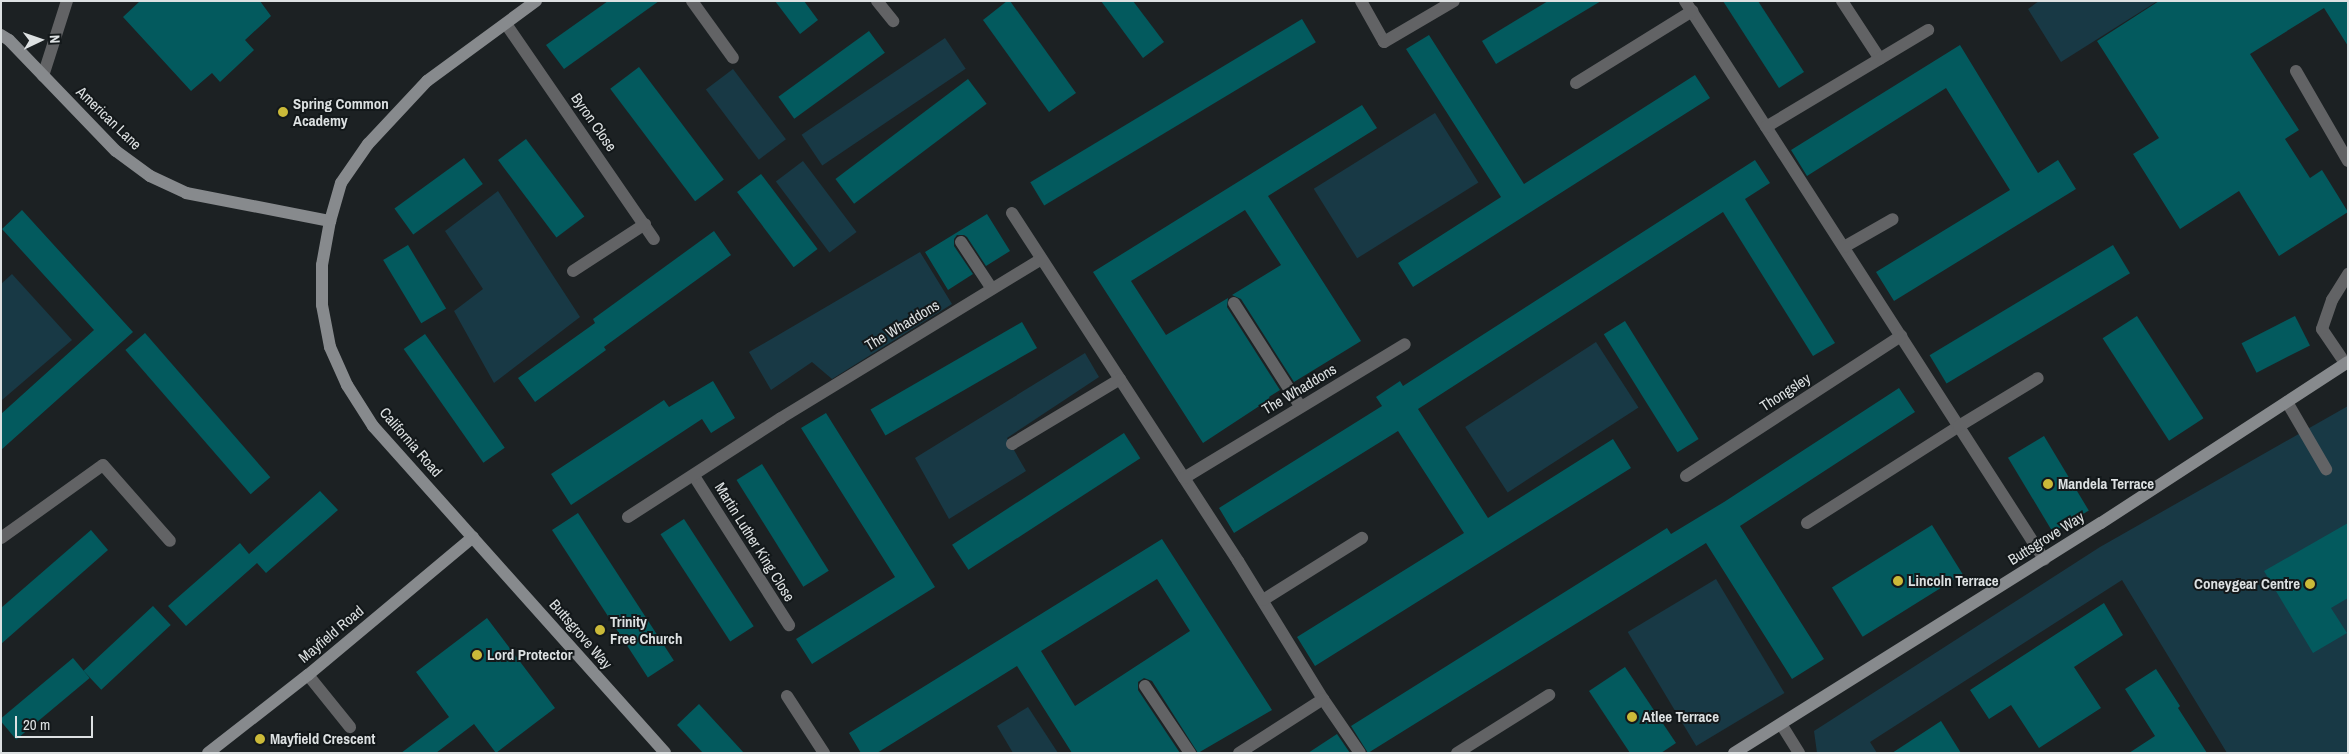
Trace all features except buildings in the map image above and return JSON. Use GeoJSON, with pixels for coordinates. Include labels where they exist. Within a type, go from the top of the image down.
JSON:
{"type":"FeatureCollection","features":[{"type":"Feature","properties":{"kind":"street"},"geometry":{"type":"LineString","coordinates":[[43,76],[67,1]]}},
{"type":"Feature","properties":{"kind":"street","name":"California Road"},"geometry":{"type":"LineString","coordinates":[[472,537],[373,426],[347,384],[330,347],[322,305],[322,265],[330,221],[341,183],[368,144],[416,90],[536,1]]}},
{"type":"Feature","properties":{"kind":"street"},"geometry":{"type":"LineString","coordinates":[[692,1],[733,58]]}},
{"type":"Feature","properties":{"kind":"street"},"geometry":{"type":"LineString","coordinates":[[877,1],[893,21]]}},
{"type":"Feature","properties":{"kind":"street"},"geometry":{"type":"LineString","coordinates":[[1361,1],[1384,42],[1454,1]]}},
{"type":"Feature","properties":{"kind":"street"},"geometry":{"type":"LineString","coordinates":[[1842,1],[1880,59]]}},
{"type":"Feature","properties":{"kind":"street"},"geometry":{"type":"LineString","coordinates":[[1576,84],[1688,6],[2044,559]]}},
{"type":"Feature","properties":{"kind":"street","name":"Byron Close"},"geometry":{"type":"LineString","coordinates":[[506,24],[654,238]]}},
{"type":"Feature","properties":{"kind":"street"},"geometry":{"type":"LineString","coordinates":[[1766,127],[1928,30]]}},
{"type":"Feature","properties":{"kind":"street","name":"American Lane"},"geometry":{"type":"LineString","coordinates":[[1,35],[116,151],[150,176],[186,193],[330,221]]}},
{"type":"Feature","properties":{"kind":"street"},"geometry":{"type":"LineString","coordinates":[[2296,71],[2348,161]]}},
{"type":"Feature","properties":{"kind":"street"},"geometry":{"type":"LineString","coordinates":[[1012,213],[1263,600],[1322,700],[1360,753]]}},
{"type":"Feature","properties":{"kind":"street"},"geometry":{"type":"LineString","coordinates":[[1844,248],[1893,219]]}},
{"type":"Feature","properties":{"kind":"street"},"geometry":{"type":"LineString","coordinates":[[573,271],[645,224]]}},
{"type":"Feature","properties":{"kind":"street"},"geometry":{"type":"LineString","coordinates":[[961,242],[992,289]]}},
{"type":"Feature","properties":{"kind":"street","name":"The Whaddons"},"geometry":{"type":"LineString","coordinates":[[781,418],[1041,259]]}},
{"type":"Feature","properties":{"kind":"street"},"geometry":{"type":"LineString","coordinates":[[2346,363],[2322,329],[2332,300],[2348,274]]}},
{"type":"Feature","properties":{"kind":"street"},"geometry":{"type":"LineString","coordinates":[[1234,303],[1300,406]]}},
{"type":"Feature","properties":{"kind":"street","name":"Thongsley"},"geometry":{"type":"LineString","coordinates":[[1686,476],[1901,336]]}},
{"type":"Feature","properties":{"kind":"street","name":"The Whaddons"},"geometry":{"type":"LineString","coordinates":[[1184,478],[1405,344]]}},
{"type":"Feature","properties":{"kind":"street","name":"Buttsgrove Way"},"geometry":{"type":"LineString","coordinates":[[1734,753],[2044,559],[2346,363]]}},
{"type":"Feature","properties":{"kind":"street"},"geometry":{"type":"LineString","coordinates":[[1807,523],[2038,378]]}},
{"type":"Feature","properties":{"kind":"street"},"geometry":{"type":"LineString","coordinates":[[1012,444],[1120,379]]}},
{"type":"Feature","properties":{"kind":"street"},"geometry":{"type":"LineString","coordinates":[[2288,402],[2326,469]]}},
{"type":"Feature","properties":{"kind":"street","name":"Martin Luther King Close"},"geometry":{"type":"LineString","coordinates":[[628,517],[781,418]]}},
{"type":"Feature","properties":{"kind":"street"},"geometry":{"type":"LineString","coordinates":[[1,538],[103,465],[170,541]]}},
{"type":"Feature","properties":{"kind":"street","name":"Martin Luther King Close"},"geometry":{"type":"LineString","coordinates":[[694,476],[789,625]]}},
{"type":"Feature","properties":{"kind":"street","name":"Mayfield Road"},"geometry":{"type":"LineString","coordinates":[[208,753],[308,675],[472,537]]}},
{"type":"Feature","properties":{"kind":"street","name":"Buttsgrove Way"},"geometry":{"type":"LineString","coordinates":[[472,537],[665,753]]}},
{"type":"Feature","properties":{"kind":"street"},"geometry":{"type":"LineString","coordinates":[[1263,600],[1362,538]]}},
{"type":"Feature","properties":{"kind":"street"},"geometry":{"type":"LineString","coordinates":[[308,675],[350,727]]}},
{"type":"Feature","properties":{"kind":"street"},"geometry":{"type":"LineString","coordinates":[[1145,686],[1190,753]]}},
{"type":"Feature","properties":{"kind":"street"},"geometry":{"type":"LineString","coordinates":[[1457,753],[1549,695]]}},
{"type":"Feature","properties":{"kind":"street"},"geometry":{"type":"LineString","coordinates":[[786,696],[824,753]]}},
{"type":"Feature","properties":{"kind":"street"},"geometry":{"type":"LineString","coordinates":[[1239,753],[1322,700]]}},
{"type":"Feature","properties":{"kind":"street"},"geometry":{"type":"LineString","coordinates":[[1781,724],[1799,753]]}},
{"type":"Feature","properties":{"kind":"shaded area"},"geometry":{"type":"Polygon","coordinates":[[[2039,1],[2156,2],[2061,62],[2028,9],[2039,1]]]}},
{"type":"Feature","properties":{"kind":"shaded area"},"geometry":{"type":"Polygon","coordinates":[[[945,38],[966,69],[822,165],[802,135],[945,38]]]}},
{"type":"Feature","properties":{"kind":"shaded area"},"geometry":{"type":"Polygon","coordinates":[[[733,69],[786,139],[759,160],[706,89],[733,69]]]}},
{"type":"Feature","properties":{"kind":"shaded area"},"geometry":{"type":"Polygon","coordinates":[[[1435,113],[1478,183],[1357,258],[1314,189],[1435,113]]]}},
{"type":"Feature","properties":{"kind":"shaded area"},"geometry":{"type":"Polygon","coordinates":[[[803,161],[857,232],[829,253],[776,181],[803,161]]]}},
{"type":"Feature","properties":{"kind":"shaded area"},"geometry":{"type":"Polygon","coordinates":[[[498,191],[580,317],[494,383],[454,311],[483,289],[445,231],[498,191]]]}},
{"type":"Feature","properties":{"kind":"shaded area"},"geometry":{"type":"Polygon","coordinates":[[[920,252],[952,304],[832,379],[812,362],[771,390],[749,352],[920,252]]]}},
{"type":"Feature","properties":{"kind":"shaded area"},"geometry":{"type":"Polygon","coordinates":[[[12,274],[72,340],[2,400],[1,284],[12,274]]]}},
{"type":"Feature","properties":{"kind":"shaded area"},"geometry":{"type":"Polygon","coordinates":[[[1596,342],[1638,407],[1508,492],[1465,427],[1596,342]]]}},
{"type":"Feature","properties":{"kind":"shaded area"},"geometry":{"type":"Polygon","coordinates":[[[1085,353],[1099,377],[1007,438],[1026,471],[949,519],[915,458],[1085,353]]]}},
{"type":"Feature","properties":{"kind":"shaded area"},"geometry":{"type":"Polygon","coordinates":[[[2348,406],[2348,753],[2227,753],[2122,580],[1870,742],[1877,753],[1817,753],[1814,731],[2100,547],[2348,406]]]}},
{"type":"Feature","properties":{"kind":"shaded area"},"geometry":{"type":"Polygon","coordinates":[[[1716,579],[1785,693],[1696,746],[1628,632],[1716,579]]]}},
{"type":"Feature","properties":{"kind":"shaded area"},"geometry":{"type":"Polygon","coordinates":[[[1028,707],[1058,753],[1013,753],[997,726],[1028,707]]]}},
{"type":"Feature","properties":{"kind":"place","name":"Spring Common Academy"},"geometry":{"type":"Point","coordinates":[283,112]}},
{"type":"Feature","properties":{"kind":"place","name":"Mandela Terrace"},"geometry":{"type":"Point","coordinates":[2048,484]}},
{"type":"Feature","properties":{"kind":"place","name":"Lincoln Terrace"},"geometry":{"type":"Point","coordinates":[1898,581]}},
{"type":"Feature","properties":{"kind":"place","name":"Coneygear Centre"},"geometry":{"type":"Point","coordinates":[2310,584]}},
{"type":"Feature","properties":{"kind":"place","name":"Trinity Free Church"},"geometry":{"type":"Point","coordinates":[600,630]}},
{"type":"Feature","properties":{"kind":"place","name":"Lord Protector"},"geometry":{"type":"Point","coordinates":[477,655]}},
{"type":"Feature","properties":{"kind":"place","name":"Atlee Terrace"},"geometry":{"type":"Point","coordinates":[1632,717]}},
{"type":"Feature","properties":{"kind":"place","name":"Mayfield Crescent"},"geometry":{"type":"Point","coordinates":[260,739]}}]}
